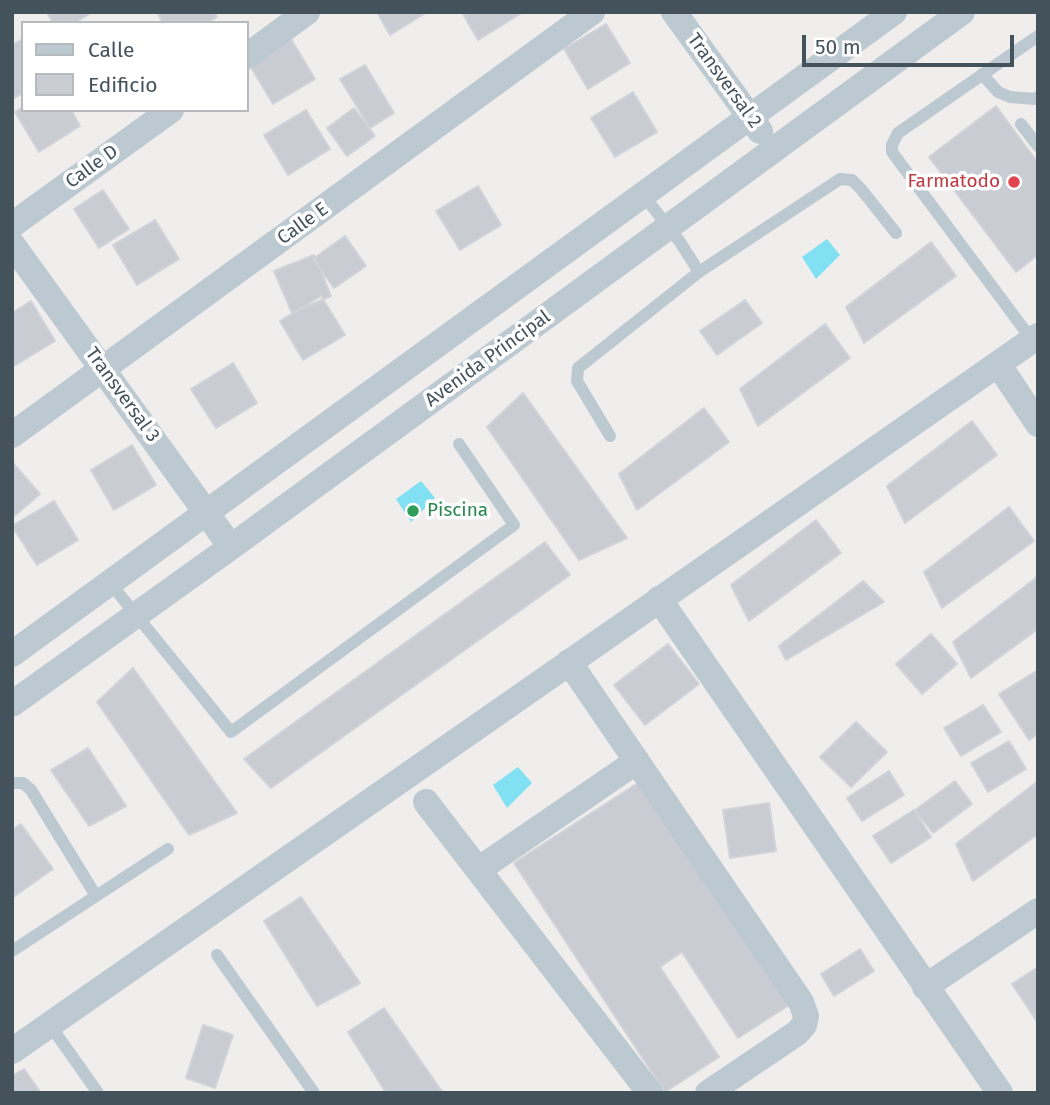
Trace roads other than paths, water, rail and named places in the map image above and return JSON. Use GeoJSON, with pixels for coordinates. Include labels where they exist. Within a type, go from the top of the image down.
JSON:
{"type":"FeatureCollection","features":[{"type":"Feature","properties":{"kind":"street"},"geometry":{"type":"LineString","coordinates":[[248,55],[307,12]]}},
{"type":"Feature","properties":{"kind":"street","name":"Calle E"},"geometry":{"type":"LineString","coordinates":[[12,435],[592,12]]}},
{"type":"Feature","properties":{"kind":"street","name":"Transversal 2"},"geometry":{"type":"LineString","coordinates":[[674,12],[774,149]]}},
{"type":"Feature","properties":{"kind":"street","name":"Avenida Principal"},"geometry":{"type":"LineString","coordinates":[[12,654],[208,514],[894,12]]}},
{"type":"Feature","properties":{"kind":"street","name":"Avenida Principal"},"geometry":{"type":"LineString","coordinates":[[12,704],[774,149],[952,15]]}},
{"type":"Feature","properties":{"kind":"street","name":"Calle D"},"geometry":{"type":"LineString","coordinates":[[12,225],[168,112]]}},
{"type":"Feature","properties":{"kind":"street","name":"Transversal 3"},"geometry":{"type":"LineString","coordinates":[[12,244],[231,547]]}},
{"type":"Feature","properties":{"kind":"street"},"geometry":{"type":"LineString","coordinates":[[12,1051],[1035,338]]}},
{"type":"Feature","properties":{"kind":"street"},"geometry":{"type":"LineString","coordinates":[[998,364],[1038,424]]}},
{"type":"Feature","properties":{"kind":"street"},"geometry":{"type":"LineString","coordinates":[[659,599],[1000,1093]]}},
{"type":"Feature","properties":{"kind":"street"},"geometry":{"type":"LineString","coordinates":[[569,662],[801,1002],[806,1016],[804,1025],[797,1033],[708,1093]]}},
{"type":"Feature","properties":{"kind":"street"},"geometry":{"type":"LineString","coordinates":[[478,870],[637,761]]}},
{"type":"Feature","properties":{"kind":"street"},"geometry":{"type":"LineString","coordinates":[[425,802],[650,1093]]}},
{"type":"Feature","properties":{"kind":"street"},"geometry":{"type":"LineString","coordinates":[[925,987],[1038,911]]}},
{"type":"Feature","properties":{"kind":"lane"},"geometry":{"type":"LineString","coordinates":[[1035,338],[892,152],[892,145],[898,133],[1038,36]]}},
{"type":"Feature","properties":{"kind":"lane"},"geometry":{"type":"LineString","coordinates":[[982,74],[998,92],[1010,97],[1038,97]]}},
{"type":"Feature","properties":{"kind":"lane"},"geometry":{"type":"LineString","coordinates":[[1020,124],[1038,146]]}},
{"type":"Feature","properties":{"kind":"lane"},"geometry":{"type":"LineString","coordinates":[[610,436],[577,381],[578,368],[699,272],[840,178],[852,180],[896,233]]}},
{"type":"Feature","properties":{"kind":"lane"},"geometry":{"type":"LineString","coordinates":[[644,196],[680,242],[699,272]]}},
{"type":"Feature","properties":{"kind":"lane"},"geometry":{"type":"LineString","coordinates":[[111,584],[231,732],[514,525],[459,444]]}},
{"type":"Feature","properties":{"kind":"lane"},"geometry":{"type":"LineString","coordinates":[[12,783],[23,783],[31,790],[96,896]]}},
{"type":"Feature","properties":{"kind":"lane"},"geometry":{"type":"LineString","coordinates":[[12,951],[168,849]]}},
{"type":"Feature","properties":{"kind":"lane"},"geometry":{"type":"LineString","coordinates":[[218,955],[314,1093]]}},
{"type":"Feature","properties":{"kind":"lane"},"geometry":{"type":"LineString","coordinates":[[50,1025],[98,1093]]}},
{"type":"Feature","properties":{"kind":"water"},"geometry":{"type":"Polygon","coordinates":[[[827,239],[840,255],[816,279],[802,257],[827,239]]]}},
{"type":"Feature","properties":{"kind":"water","name":"Piscina"},"geometry":{"type":"Polygon","coordinates":[[[421,481],[435,498],[411,522],[396,499],[421,481]]]}},
{"type":"Feature","properties":{"kind":"water"},"geometry":{"type":"Polygon","coordinates":[[[518,767],[532,783],[507,808],[493,785],[518,767]]]}},
{"type":"Feature","properties":{"kind":"place","name":"Farmatodo"},"geometry":{"type":"Point","coordinates":[1014,182]}},
{"type":"Feature","properties":{"kind":"place","name":"Piscina"},"geometry":{"type":"Point","coordinates":[413,511]}}]}
